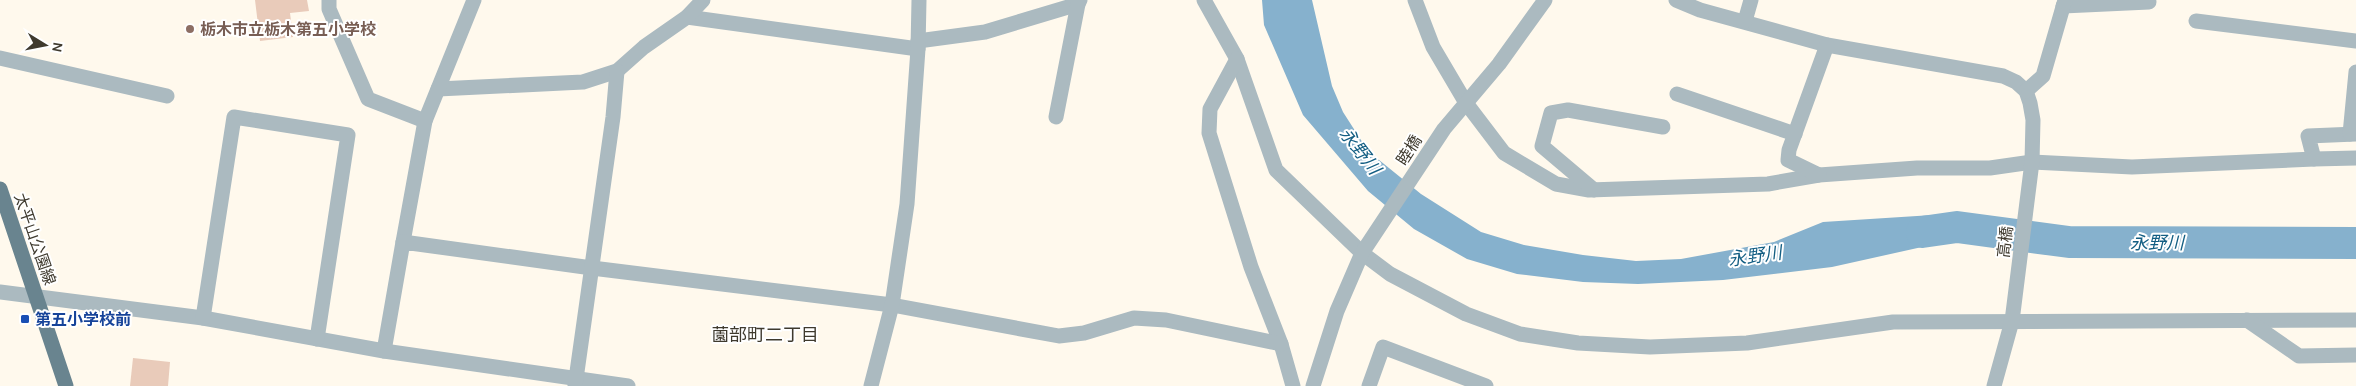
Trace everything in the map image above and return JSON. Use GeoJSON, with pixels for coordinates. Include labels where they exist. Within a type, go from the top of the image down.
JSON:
{"type":"FeatureCollection","features":[{"type":"Feature","properties":{"kind":"main road","name":"太平山公園線"},"geometry":{"type":"LineString","coordinates":[[0,189],[66,386]]}},
{"type":"Feature","properties":{"kind":"street"},"geometry":{"type":"LineString","coordinates":[[329,0],[329,9],[368,98],[425,121]]}},
{"type":"Feature","properties":{"kind":"street"},"geometry":{"type":"LineString","coordinates":[[384,351],[425,121],[474,0]]}},
{"type":"Feature","properties":{"kind":"street"},"geometry":{"type":"LineString","coordinates":[[438,88],[583,82],[616,71],[644,47],[687,17],[703,0]]}},
{"type":"Feature","properties":{"kind":"street"},"geometry":{"type":"LineString","coordinates":[[871,386],[892,305],[906,204],[918,45],[919,0]]}},
{"type":"Feature","properties":{"kind":"street"},"geometry":{"type":"LineString","coordinates":[[1204,0],[1237,59],[1276,170],[1366,247],[1390,274],[1466,314],[1520,334],[1578,343],[1650,347],[1748,343],[1893,322],[2356,320]]}},
{"type":"Feature","properties":{"kind":"street"},"geometry":{"type":"LineString","coordinates":[[1415,0],[1433,47],[1466,103],[1504,153],[1556,184],[1594,190],[1768,184],[1819,176],[1917,168],[1990,168],[2032,162],[2132,166],[2356,158]]}},
{"type":"Feature","properties":{"kind":"street","name":"睦橋"},"geometry":{"type":"LineString","coordinates":[[1313,386],[1336,311],[1366,247],[1444,129],[1500,64],[1544,0]]}},
{"type":"Feature","properties":{"kind":"street"},"geometry":{"type":"LineString","coordinates":[[1676,0],[1700,10],[1827,45],[2002,76],[2016,82],[2026,91],[2043,76],[2064,3],[2149,2]]}},
{"type":"Feature","properties":{"kind":"street"},"geometry":{"type":"LineString","coordinates":[[1745,21],[1751,0]]}},
{"type":"Feature","properties":{"kind":"street"},"geometry":{"type":"LineString","coordinates":[[687,17],[918,45],[985,32],[1079,2],[1056,117]]}},
{"type":"Feature","properties":{"kind":"street"},"geometry":{"type":"LineString","coordinates":[[2196,21],[2356,41]]}},
{"type":"Feature","properties":{"kind":"street"},"geometry":{"type":"LineString","coordinates":[[1819,176],[1788,160],[1788,150],[1827,45]]}},
{"type":"Feature","properties":{"kind":"street"},"geometry":{"type":"LineString","coordinates":[[0,58],[168,96]]}},
{"type":"Feature","properties":{"kind":"street"},"geometry":{"type":"LineString","coordinates":[[1237,59],[1210,109],[1208,133],[1250,267],[1280,344],[1293,386]]}},
{"type":"Feature","properties":{"kind":"street"},"geometry":{"type":"LineString","coordinates":[[576,382],[613,117],[616,71]]}},
{"type":"Feature","properties":{"kind":"street"},"geometry":{"type":"LineString","coordinates":[[2314,159],[2308,136],[2353,134],[2356,72]]}},
{"type":"Feature","properties":{"kind":"street","name":"高橋"},"geometry":{"type":"LineString","coordinates":[[1994,386],[2012,321],[2030,185],[2033,120],[2026,91]]}},
{"type":"Feature","properties":{"kind":"street"},"geometry":{"type":"LineString","coordinates":[[1677,94],[1795,134]]}},
{"type":"Feature","properties":{"kind":"street"},"geometry":{"type":"LineString","coordinates":[[1594,190],[1542,146],[1551,113],[1568,110],[1663,128]]}},
{"type":"Feature","properties":{"kind":"street"},"geometry":{"type":"LineString","coordinates":[[203,318],[234,117],[348,135],[316,339]]}},
{"type":"Feature","properties":{"kind":"street"},"geometry":{"type":"LineString","coordinates":[[403,242],[592,268],[892,305],[1059,336],[1084,333],[1134,318],[1166,320],[1280,344]]}},
{"type":"Feature","properties":{"kind":"street"},"geometry":{"type":"LineString","coordinates":[[0,292],[37,299],[203,318],[384,351],[576,382],[628,386]]}},
{"type":"Feature","properties":{"kind":"street"},"geometry":{"type":"LineString","coordinates":[[2247,320],[2299,356],[2356,355]]}},
{"type":"Feature","properties":{"kind":"street"},"geometry":{"type":"LineString","coordinates":[[1369,386],[1383,347],[1486,386]]}},
{"type":"Feature","properties":{"kind":"water"},"geometry":{"type":"Polygon","coordinates":[[[1262,0],[1312,0],[1332,86],[1343,112],[1368,151],[1421,194],[1481,232],[1524,245],[1583,255],[1636,261],[1681,259],[1774,242],[1823,222],[1964,213],[1967,237],[1832,267],[1723,280],[1638,284],[1583,282],[1517,274],[1467,259],[1414,229],[1368,191],[1303,115],[1264,25],[1262,0]]]}},
{"type":"Feature","properties":{"kind":"building"},"geometry":{"type":"Polygon","coordinates":[[[255,0],[307,0],[309,11],[290,13],[293,37],[260,41],[255,0]]]}},
{"type":"Feature","properties":{"kind":"building"},"geometry":{"type":"Polygon","coordinates":[[[133,358],[170,362],[168,386],[130,386],[133,358]]]}},
{"type":"Feature","properties":{"kind":"waterway","name":"永野川"},"geometry":{"type":"LineString","coordinates":[[1922,232],[1957,227],[2069,242],[2356,243]]}},
{"type":"Feature","properties":{"kind":"place","name":"栃木市立栃木第五小学校"},"geometry":{"type":"Point","coordinates":[190,29]}},
{"type":"Feature","properties":{"kind":"place","name":"第五小学校前"},"geometry":{"type":"Point","coordinates":[25,319]}},
{"type":"Feature","properties":{"kind":"district","name":"薗部町二丁目"},"geometry":{"type":"Point","coordinates":[765,335]}}]}
